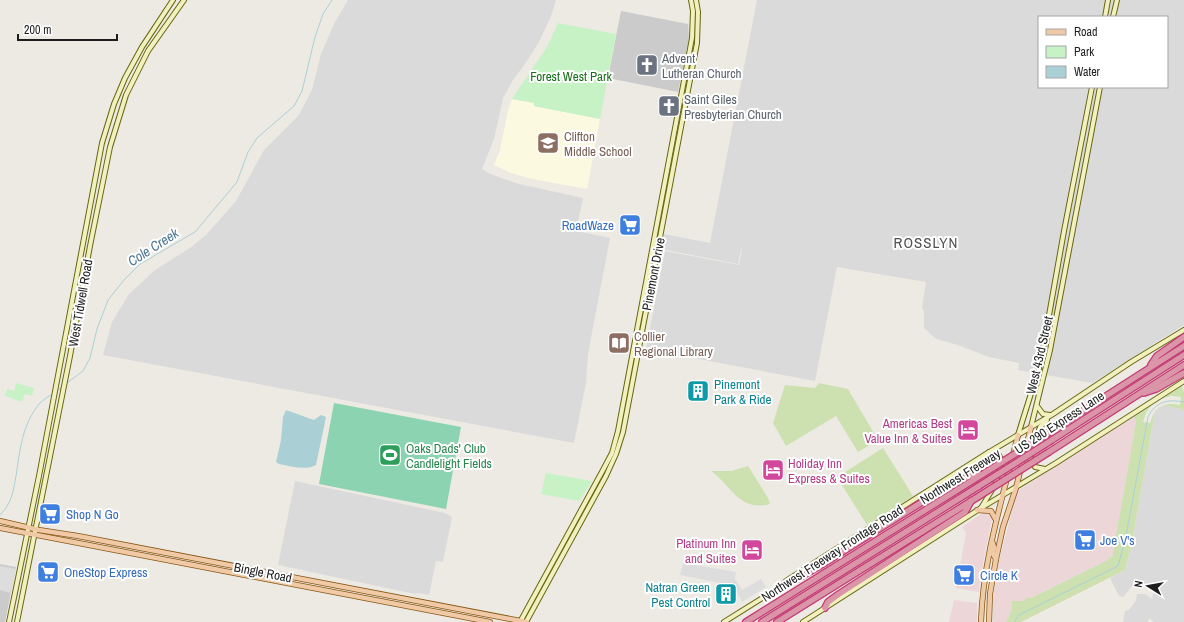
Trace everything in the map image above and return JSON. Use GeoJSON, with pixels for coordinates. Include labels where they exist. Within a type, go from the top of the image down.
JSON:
{"type":"FeatureCollection","features":[{"type":"Feature","properties":{"kind":"highway"},"geometry":{"type":"LineString","coordinates":[[1150,367],[1157,356],[1184,337]]}},
{"type":"Feature","properties":{"kind":"highway","name":"Northwest Freeway"},"geometry":{"type":"LineString","coordinates":[[746,622],[1184,346]]}},
{"type":"Feature","properties":{"kind":"highway","name":"US 290 Express Lane"},"geometry":{"type":"LineString","coordinates":[[762,622],[1052,440],[1184,355]]}},
{"type":"Feature","properties":{"kind":"highway","name":"Northwest Freeway"},"geometry":{"type":"LineString","coordinates":[[777,622],[1049,452],[1184,365]]}},
{"type":"Feature","properties":{"kind":"highway"},"geometry":{"type":"LineString","coordinates":[[1136,395],[1156,389],[1184,373]]}},
{"type":"Feature","properties":{"kind":"highway"},"geometry":{"type":"LineString","coordinates":[[780,587],[818,567],[935,494],[968,476],[983,474]]}},
{"type":"Feature","properties":{"kind":"highway"},"geometry":{"type":"LineString","coordinates":[[825,608],[828,602],[839,594],[965,512],[974,499]]}},
{"type":"Feature","properties":{"kind":"main road","name":"West Tidwell Road"},"geometry":{"type":"LineString","coordinates":[[17,622],[66,378],[110,147],[126,96],[148,51],[184,0]]}},
{"type":"Feature","properties":{"kind":"main road","name":"Pinemont Drive"},"geometry":{"type":"LineString","coordinates":[[524,622],[540,585],[604,470],[615,442],[692,38],[693,11],[691,0]]}},
{"type":"Feature","properties":{"kind":"main road","name":"Pinemont Drive"},"geometry":{"type":"LineString","coordinates":[[524,622],[571,541],[606,476],[621,439],[634,379],[697,38],[698,12],[696,0]]}},
{"type":"Feature","properties":{"kind":"main road"},"geometry":{"type":"LineString","coordinates":[[1105,16],[1108,0]]}},
{"type":"Feature","properties":{"kind":"main road"},"geometry":{"type":"LineString","coordinates":[[1113,16],[1117,0]]}},
{"type":"Feature","properties":{"kind":"main road","name":"West Tidwell Road"},"geometry":{"type":"LineString","coordinates":[[9,622],[102,143],[109,117],[125,78],[142,47],[171,3]]}},
{"type":"Feature","properties":{"kind":"main road"},"geometry":{"type":"LineString","coordinates":[[171,3],[176,10]]}},
{"type":"Feature","properties":{"kind":"main road"},"geometry":{"type":"LineString","coordinates":[[692,38],[697,38]]}},
{"type":"Feature","properties":{"kind":"main road","name":"West 43rd Street"},"geometry":{"type":"LineString","coordinates":[[981,622],[982,592],[995,523],[1004,495],[1018,435],[1043,349],[1092,88]]}},
{"type":"Feature","properties":{"kind":"main road","name":"West 43rd Street"},"geometry":{"type":"LineString","coordinates":[[989,622],[990,594],[996,559],[1003,527],[1016,488],[1043,383],[1100,88]]}},
{"type":"Feature","properties":{"kind":"main road"},"geometry":{"type":"LineString","coordinates":[[682,89],[688,90]]}},
{"type":"Feature","properties":{"kind":"main road"},"geometry":{"type":"LineString","coordinates":[[1090,96],[1098,98]]}},
{"type":"Feature","properties":{"kind":"main road"},"geometry":{"type":"LineString","coordinates":[[98,163],[107,164]]}},
{"type":"Feature","properties":{"kind":"main road"},"geometry":{"type":"LineString","coordinates":[[82,244],[90,246]]}},
{"type":"Feature","properties":{"kind":"main road"},"geometry":{"type":"LineString","coordinates":[[649,270],[654,271]]}},
{"type":"Feature","properties":{"kind":"main road"},"geometry":{"type":"LineString","coordinates":[[72,302],[80,304]]}},
{"type":"Feature","properties":{"kind":"main road","name":"Northwest Freeway Frontage Road"},"geometry":{"type":"LineString","coordinates":[[724,622],[780,587],[786,581],[825,556],[989,452],[1053,414],[1131,362],[1184,330]]}},
{"type":"Feature","properties":{"kind":"main road"},"geometry":{"type":"LineString","coordinates":[[803,622],[979,509],[1045,470],[1184,380]]}},
{"type":"Feature","properties":{"kind":"main road"},"geometry":{"type":"LineString","coordinates":[[1031,393],[1036,394],[1043,383]]}},
{"type":"Feature","properties":{"kind":"main road"},"geometry":{"type":"LineString","coordinates":[[1037,406],[1043,414],[1053,414]]}},
{"type":"Feature","properties":{"kind":"main road"},"geometry":{"type":"LineString","coordinates":[[1045,470],[1035,467],[1030,459],[1040,427],[1053,414]]}},
{"type":"Feature","properties":{"kind":"main road"},"geometry":{"type":"LineString","coordinates":[[45,438],[53,439]]}},
{"type":"Feature","properties":{"kind":"main road"},"geometry":{"type":"LineString","coordinates":[[979,509],[995,485],[1002,461],[999,455],[989,452]]}},
{"type":"Feature","properties":{"kind":"main road"},"geometry":{"type":"LineString","coordinates":[[979,509],[991,511],[995,523],[1003,527]]}},
{"type":"Feature","properties":{"kind":"main road","name":"Bingle Road"},"geometry":{"type":"LineString","coordinates":[[2,521],[35,529],[524,622]]}},
{"type":"Feature","properties":{"kind":"main road","name":"Bingle Road"},"geometry":{"type":"LineString","coordinates":[[0,528],[490,622]]}},
{"type":"Feature","properties":{"kind":"main road"},"geometry":{"type":"LineString","coordinates":[[570,532],[575,533]]}},
{"type":"Feature","properties":{"kind":"main road"},"geometry":{"type":"LineString","coordinates":[[566,538],[571,541]]}},
{"type":"Feature","properties":{"kind":"main road"},"geometry":{"type":"LineString","coordinates":[[992,540],[994,547],[993,554],[996,559]]}},
{"type":"Feature","properties":{"kind":"main road"},"geometry":{"type":"LineString","coordinates":[[540,585],[545,587]]}},
{"type":"Feature","properties":{"kind":"main road"},"geometry":{"type":"LineString","coordinates":[[343,594],[344,587]]}},
{"type":"Feature","properties":{"kind":"main road"},"geometry":{"type":"LineString","coordinates":[[16,589],[23,590]]}},
{"type":"Feature","properties":{"kind":"main road"},"geometry":{"type":"LineString","coordinates":[[982,592],[990,594]]}},
{"type":"Feature","properties":{"kind":"main road"},"geometry":{"type":"LineString","coordinates":[[469,618],[470,611]]}},
{"type":"Feature","properties":{"kind":"shaded area"},"geometry":{"type":"Polygon","coordinates":[[[348,0],[556,0],[551,16],[539,42],[513,80],[503,98],[494,139],[482,169],[490,174],[519,184],[583,198],[576,231],[610,238],[588,354],[586,383],[574,443],[103,355],[112,322],[129,294],[155,270],[190,248],[206,235],[236,201],[264,150],[299,115],[312,90],[321,54],[335,22],[348,0]]]}},
{"type":"Feature","properties":{"kind":"shaded area"},"geometry":{"type":"Polygon","coordinates":[[[757,0],[1184,0],[1184,325],[1092,383],[1018,370],[1019,363],[989,357],[958,345],[936,339],[924,328],[924,311],[922,308],[926,282],[837,267],[815,381],[646,349],[665,251],[739,265],[742,249],[738,264],[661,249],[664,234],[710,243],[757,0]]]}},
{"type":"Feature","properties":{"kind":"shaded area","name":"Advent Lutheran Church"},"geometry":{"type":"Polygon","coordinates":[[[621,11],[688,24],[689,38],[678,92],[608,78],[621,11]]]}},
{"type":"Feature","properties":{"kind":"shaded area","name":"Clifton Middle School"},"geometry":{"type":"Polygon","coordinates":[[[512,99],[534,103],[534,106],[600,119],[587,189],[532,179],[511,173],[494,165],[500,150],[512,99]]]}},
{"type":"Feature","properties":{"kind":"shaded area"},"geometry":{"type":"Polygon","coordinates":[[[1164,405],[1184,410],[1184,622],[1154,622],[1149,618],[1148,622],[1123,622],[1125,611],[1129,610],[1136,600],[1137,594],[1145,594],[1152,599],[1155,586],[1136,581],[1123,597],[1119,596],[1110,578],[1125,570],[1131,547],[1155,411],[1164,405]]]}},
{"type":"Feature","properties":{"kind":"shaded area"},"geometry":{"type":"Polygon","coordinates":[[[1134,415],[1136,422],[1112,558],[1109,557],[1108,560],[1031,598],[1025,598],[1025,601],[1012,609],[1006,622],[993,622],[993,600],[998,565],[1016,495],[1019,490],[1134,415]]]}},
{"type":"Feature","properties":{"kind":"shaded area"},"geometry":{"type":"Polygon","coordinates":[[[295,481],[445,513],[452,517],[443,562],[436,561],[429,595],[415,594],[278,565],[295,481]]]}},
{"type":"Feature","properties":{"kind":"shaded area"},"geometry":{"type":"Polygon","coordinates":[[[984,512],[989,513],[992,518],[980,579],[979,592],[956,588],[966,533],[962,527],[984,512]]]}},
{"type":"Feature","properties":{"kind":"shaded area"},"geometry":{"type":"Polygon","coordinates":[[[683,563],[736,572],[735,579],[742,590],[761,579],[766,587],[742,602],[732,584],[680,575],[683,563]]]}},
{"type":"Feature","properties":{"kind":"shaded area"},"geometry":{"type":"Polygon","coordinates":[[[0,564],[16,567],[5,622],[0,622],[0,564]]]}},
{"type":"Feature","properties":{"kind":"shaded area"},"geometry":{"type":"Polygon","coordinates":[[[0,566],[16,569],[11,593],[0,590],[0,566]]]}},
{"type":"Feature","properties":{"kind":"shaded area"},"geometry":{"type":"Polygon","coordinates":[[[954,600],[977,603],[977,622],[949,622],[954,600]]]}},
{"type":"Feature","properties":{"kind":"green space","name":"Forest West Park"},"geometry":{"type":"Polygon","coordinates":[[[558,23],[616,34],[600,119],[534,106],[534,103],[512,99],[547,47],[558,23]]]}},
{"type":"Feature","properties":{"kind":"green space"},"geometry":{"type":"Polygon","coordinates":[[[16,383],[34,388],[32,396],[25,394],[22,402],[5,396],[7,389],[14,391],[16,383]]]}},
{"type":"Feature","properties":{"kind":"green space"},"geometry":{"type":"Polygon","coordinates":[[[819,383],[848,389],[878,440],[858,452],[836,416],[786,446],[773,423],[785,385],[815,388],[819,383]]]}},
{"type":"Feature","properties":{"kind":"green space"},"geometry":{"type":"Polygon","coordinates":[[[1182,386],[1184,392],[1184,410],[1164,405],[1180,405],[1181,397],[1171,396],[1160,399],[1182,386]]]}},
{"type":"Feature","properties":{"kind":"green space","name":"Oaks Dads' Club Candlelight Fields"},"geometry":{"type":"Polygon","coordinates":[[[334,403],[461,427],[446,509],[319,484],[334,403]]]}},
{"type":"Feature","properties":{"kind":"green space"},"geometry":{"type":"Polygon","coordinates":[[[1152,404],[1146,413],[1143,422],[1150,423],[1155,412],[1131,547],[1125,570],[1021,622],[1006,622],[1012,609],[1012,601],[1025,601],[1025,598],[1031,598],[1108,560],[1109,557],[1112,558],[1136,422],[1134,415],[1152,404]]]}},
{"type":"Feature","properties":{"kind":"green space"},"geometry":{"type":"Polygon","coordinates":[[[883,448],[913,496],[867,525],[837,477],[883,448]]]}},
{"type":"Feature","properties":{"kind":"green space"},"geometry":{"type":"Polygon","coordinates":[[[748,466],[768,498],[770,504],[759,505],[743,501],[711,471],[731,471],[748,466]]]}},
{"type":"Feature","properties":{"kind":"green space"},"geometry":{"type":"Polygon","coordinates":[[[546,473],[592,481],[579,501],[541,494],[546,473]]]}},
{"type":"Feature","properties":{"kind":"water"},"geometry":{"type":"Polygon","coordinates":[[[286,410],[314,420],[321,415],[326,417],[316,465],[312,467],[298,468],[276,462],[281,440],[283,417],[286,410]]]}},
{"type":"Feature","properties":{"kind":"waterway","name":"Cole Creek"},"geometry":{"type":"LineString","coordinates":[[67,383],[83,371],[90,358],[97,329],[108,300],[124,280],[140,264],[195,232],[237,182],[248,152],[257,138],[294,106],[302,91],[315,37],[323,14],[332,0]]}},
{"type":"Feature","properties":{"kind":"waterway","name":"Cole Creek"},"geometry":{"type":"LineString","coordinates":[[57,391],[62,387]]}},
{"type":"Feature","properties":{"kind":"waterway","name":"Cole Creek"},"geometry":{"type":"LineString","coordinates":[[0,515],[4,511],[11,497],[23,438],[29,420],[40,403],[53,394]]}},
{"type":"Feature","properties":{"kind":"waterway"},"geometry":{"type":"LineString","coordinates":[[1015,622],[1019,615],[1118,566],[1126,536],[1148,417],[1155,407],[1163,402],[1184,402]]}},
{"type":"Feature","properties":{"kind":"place","name":"Advent Lutheran Church"},"geometry":{"type":"Point","coordinates":[647,65]}},
{"type":"Feature","properties":{"kind":"place","name":"Saint Giles Presbyterian Church"},"geometry":{"type":"Point","coordinates":[669,106]}},
{"type":"Feature","properties":{"kind":"place","name":"Clifton Middle School"},"geometry":{"type":"Point","coordinates":[548,143]}},
{"type":"Feature","properties":{"kind":"place","name":"RoadWaze"},"geometry":{"type":"Point","coordinates":[630,225]}},
{"type":"Feature","properties":{"kind":"place","name":"Collier Regional Library"},"geometry":{"type":"Point","coordinates":[619,343]}},
{"type":"Feature","properties":{"kind":"place","name":"Pinemont Park & Ride"},"geometry":{"type":"Point","coordinates":[698,391]}},
{"type":"Feature","properties":{"kind":"place","name":"Americas Best Value Inn & Suites"},"geometry":{"type":"Point","coordinates":[968,430]}},
{"type":"Feature","properties":{"kind":"place","name":"Oaks Dads' Club Candlelight Fields"},"geometry":{"type":"Point","coordinates":[390,455]}},
{"type":"Feature","properties":{"kind":"place","name":"Holiday Inn Express & Suites"},"geometry":{"type":"Point","coordinates":[773,470]}},
{"type":"Feature","properties":{"kind":"place","name":"Shop N Go"},"geometry":{"type":"Point","coordinates":[50,514]}},
{"type":"Feature","properties":{"kind":"place","name":"Joe V's"},"geometry":{"type":"Point","coordinates":[1085,540]}},
{"type":"Feature","properties":{"kind":"place","name":"Platinum Inn and Suites"},"geometry":{"type":"Point","coordinates":[752,550]}},
{"type":"Feature","properties":{"kind":"place","name":"OneStop Express"},"geometry":{"type":"Point","coordinates":[48,572]}},
{"type":"Feature","properties":{"kind":"place","name":"Circle K"},"geometry":{"type":"Point","coordinates":[964,575]}},
{"type":"Feature","properties":{"kind":"place","name":"Natran Green Pest Control"},"geometry":{"type":"Point","coordinates":[726,594]}},
{"type":"Feature","properties":{"kind":"district","name":"ROSSLYN"},"geometry":{"type":"Point","coordinates":[926,243]}}]}
